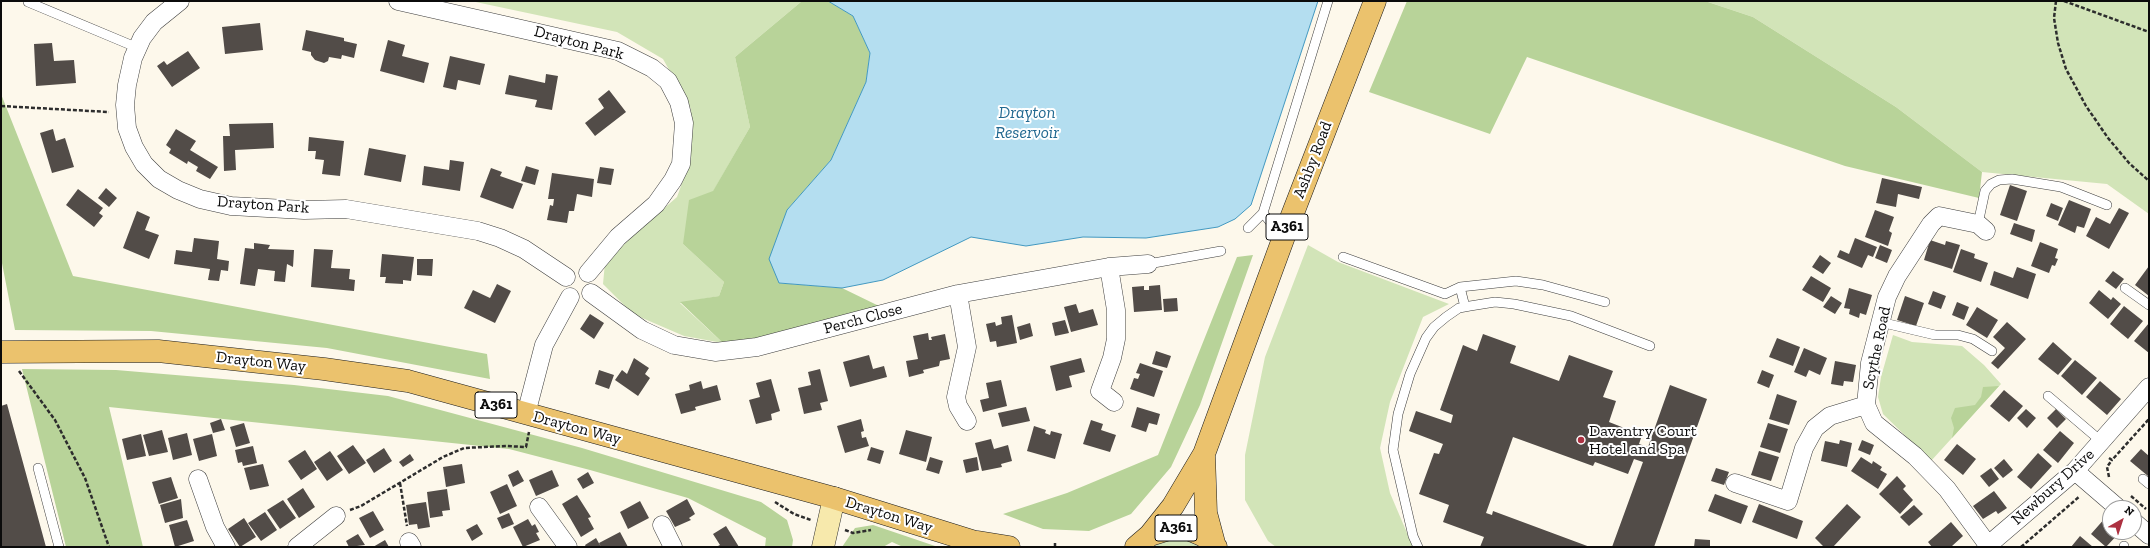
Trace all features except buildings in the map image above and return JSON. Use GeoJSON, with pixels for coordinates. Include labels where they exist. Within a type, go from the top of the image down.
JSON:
{"type":"FeatureCollection","features":[{"type":"Feature","properties":{"kind":"main road","name":"Ashby Road"},"geometry":{"type":"LineString","coordinates":[[1143,541],[1173,506],[1204,454],[1286,231],[1375,1]]}},
{"type":"Feature","properties":{"kind":"main road","name":"Drayton Way"},"geometry":{"type":"LineString","coordinates":[[1,352],[158,351],[324,369],[408,380],[528,421],[834,498],[984,544],[1010,547]]}},
{"type":"Feature","properties":{"kind":"main road","name":"Ashby Road"},"geometry":{"type":"LineString","coordinates":[[1204,454],[1206,513],[1215,545]]}},
{"type":"Feature","properties":{"kind":"main road","name":"A361"},"geometry":{"type":"LineString","coordinates":[[1143,541],[1172,528],[1188,529],[1204,536],[1215,545]]}},
{"type":"Feature","properties":{"kind":"street","name":"Drayton Park"},"geometry":{"type":"LineString","coordinates":[[180,1],[154,22],[142,38],[127,84],[127,128],[134,147],[144,164],[165,183],[200,199],[231,206],[304,210],[346,209],[478,231],[500,238],[524,249],[566,277]]}},
{"type":"Feature","properties":{"kind":"street","name":"Drayton Park"},"geometry":{"type":"LineString","coordinates":[[398,1],[618,51],[652,68],[668,81],[678,102],[684,123],[680,164],[673,180],[656,204],[618,237],[588,273]]}},
{"type":"Feature","properties":{"kind":"street","name":"Scythe Road"},"geometry":{"type":"LineString","coordinates":[[1982,227],[1939,216],[1931,224],[1897,276],[1887,297],[1870,363],[1866,405],[1874,423],[1916,456],[1947,489],[1987,546]]}},
{"type":"Feature","properties":{"kind":"street","name":"Perch Close"},"geometry":{"type":"LineString","coordinates":[[591,293],[642,330],[674,345],[715,352],[757,347],[958,294],[1109,267],[1148,264]]}},
{"type":"Feature","properties":{"kind":"street"},"geometry":{"type":"LineString","coordinates":[[1109,267],[1116,310],[1116,338],[1112,358],[1100,391],[1114,402]]}},
{"type":"Feature","properties":{"kind":"street"},"geometry":{"type":"LineString","coordinates":[[575,270],[588,273],[594,284],[591,293],[582,300],[570,297],[564,286],[566,277],[575,270]]}},
{"type":"Feature","properties":{"kind":"street"},"geometry":{"type":"LineString","coordinates":[[958,294],[966,347],[956,397],[958,406],[967,421]]}},
{"type":"Feature","properties":{"kind":"street"},"geometry":{"type":"LineString","coordinates":[[528,421],[544,345],[570,297]]}},
{"type":"Feature","properties":{"kind":"street","name":"Newbury Drive"},"geometry":{"type":"LineString","coordinates":[[1987,546],[2076,471],[2149,387]]}},
{"type":"Feature","properties":{"kind":"street"},"geometry":{"type":"LineString","coordinates":[[1735,483],[1788,501],[1804,448],[1814,428],[1830,416],[1866,405]]}},
{"type":"Feature","properties":{"kind":"street"},"geometry":{"type":"LineString","coordinates":[[2076,471],[2109,500]]}},
{"type":"Feature","properties":{"kind":"street"},"geometry":{"type":"LineString","coordinates":[[198,479],[215,527],[226,547]]}},
{"type":"Feature","properties":{"kind":"street"},"geometry":{"type":"LineString","coordinates":[[823,547],[829,526],[834,498]]}},
{"type":"Feature","properties":{"kind":"street"},"geometry":{"type":"LineString","coordinates":[[539,507],[568,547]]}},
{"type":"Feature","properties":{"kind":"street"},"geometry":{"type":"LineString","coordinates":[[297,547],[336,516]]}},
{"type":"Feature","properties":{"kind":"street"},"geometry":{"type":"LineString","coordinates":[[662,525],[674,547]]}},
{"type":"Feature","properties":{"kind":"lane"},"geometry":{"type":"LineString","coordinates":[[1248,228],[1263,213],[1328,1]]}},
{"type":"Feature","properties":{"kind":"lane"},"geometry":{"type":"LineString","coordinates":[[28,2],[138,48]]}},
{"type":"Feature","properties":{"kind":"lane"},"geometry":{"type":"LineString","coordinates":[[1982,227],[1985,191],[1991,184],[1999,180],[2012,179],[2061,187],[2107,205]]}},
{"type":"Feature","properties":{"kind":"lane"},"geometry":{"type":"LineString","coordinates":[[1263,213],[1271,223],[1286,231]]}},
{"type":"Feature","properties":{"kind":"lane"},"geometry":{"type":"LineString","coordinates":[[1148,264],[1221,252]]}},
{"type":"Feature","properties":{"kind":"lane"},"geometry":{"type":"LineString","coordinates":[[1343,257],[1445,294],[1460,287],[1516,282],[1542,285],[1605,302]]}},
{"type":"Feature","properties":{"kind":"lane"},"geometry":{"type":"LineString","coordinates":[[1460,287],[1465,307]]}},
{"type":"Feature","properties":{"kind":"lane"},"geometry":{"type":"LineString","coordinates":[[2125,288],[2149,304]]}},
{"type":"Feature","properties":{"kind":"lane"},"geometry":{"type":"LineString","coordinates":[[1418,547],[1413,536],[1393,450],[1398,414],[1410,374],[1426,338],[1434,327],[1459,308],[1495,302],[1571,316],[1650,346]]}},
{"type":"Feature","properties":{"kind":"lane"},"geometry":{"type":"LineString","coordinates":[[1880,322],[1935,335],[1958,335],[1973,339],[1992,351]]}},
{"type":"Feature","properties":{"kind":"lane"},"geometry":{"type":"LineString","coordinates":[[2048,396],[2102,442]]}},
{"type":"Feature","properties":{"kind":"lane"},"geometry":{"type":"LineString","coordinates":[[38,468],[59,547]]}},
{"type":"Feature","properties":{"kind":"path"},"geometry":{"type":"LineString","coordinates":[[2056,1],[2054,18],[2058,43],[2066,69],[2086,106],[2108,138],[2129,162],[2149,181]]}},
{"type":"Feature","properties":{"kind":"path"},"geometry":{"type":"LineString","coordinates":[[2064,1],[2149,32]]}},
{"type":"Feature","properties":{"kind":"path"},"geometry":{"type":"LineString","coordinates":[[1,106],[126,113]]}},
{"type":"Feature","properties":{"kind":"path"},"geometry":{"type":"LineString","coordinates":[[16,368],[55,420],[85,478],[109,547]]}},
{"type":"Feature","properties":{"kind":"path"},"geometry":{"type":"LineString","coordinates":[[336,516],[361,506],[443,457],[464,448],[506,446],[526,447],[528,421]]}},
{"type":"Feature","properties":{"kind":"path"},"geometry":{"type":"LineString","coordinates":[[2112,460],[2107,467],[2108,476],[2114,481]]}},
{"type":"Feature","properties":{"kind":"path"},"geometry":{"type":"LineString","coordinates":[[2021,547],[2093,486],[2108,476]]}},
{"type":"Feature","properties":{"kind":"path"},"geometry":{"type":"LineString","coordinates":[[400,483],[411,545]]}},
{"type":"Feature","properties":{"kind":"path"},"geometry":{"type":"LineString","coordinates":[[2125,491],[2149,512]]}},
{"type":"Feature","properties":{"kind":"path"},"geometry":{"type":"LineString","coordinates":[[773,501],[794,514],[853,533],[878,531]]}},
{"type":"Feature","properties":{"kind":"path"},"geometry":{"type":"LineString","coordinates":[[1055,547],[1056,543]]}},
{"type":"Feature","properties":{"kind":"green space"},"geometry":{"type":"Polygon","coordinates":[[[471,1],[802,1],[735,57],[750,127],[683,244],[724,282],[719,296],[680,303],[723,343],[684,336],[633,314],[603,284],[605,263],[637,232],[677,197],[690,161],[691,109],[663,59],[617,32],[471,1]]]}},
{"type":"Feature","properties":{"kind":"green space"},"geometry":{"type":"Polygon","coordinates":[[[802,1],[828,1],[853,16],[870,53],[866,82],[831,160],[787,210],[779,283],[842,288],[879,306],[773,338],[723,343],[680,302],[719,296],[724,282],[683,244],[689,200],[713,191],[750,127],[735,57],[802,1]]]}},
{"type":"Feature","properties":{"kind":"green space"},"geometry":{"type":"Polygon","coordinates":[[[1407,1],[1705,1],[1753,17],[1896,107],[1982,172],[1979,198],[1845,166],[1527,57],[1490,134],[1369,92],[1407,1]]]}},
{"type":"Feature","properties":{"kind":"green space"},"geometry":{"type":"Polygon","coordinates":[[[1705,1],[2149,1],[2149,214],[2107,184],[1982,172],[1896,107],[1753,17],[1705,1]]]}},
{"type":"Feature","properties":{"kind":"green space"},"geometry":{"type":"Polygon","coordinates":[[[1,94],[73,276],[487,354],[490,379],[327,348],[151,331],[15,330],[1,258],[1,94]]]}},
{"type":"Feature","properties":{"kind":"green space"},"geometry":{"type":"Polygon","coordinates":[[[1308,245],[1338,262],[1449,304],[1423,317],[1390,402],[1380,448],[1390,493],[1413,547],[1276,547],[1268,541],[1245,500],[1245,455],[1265,357],[1308,245]]]}},
{"type":"Feature","properties":{"kind":"green space"},"geometry":{"type":"Polygon","coordinates":[[[1253,255],[1200,405],[1171,467],[1131,514],[1089,531],[1043,529],[1003,514],[1067,493],[1158,455],[1237,257],[1253,255]]]}},
{"type":"Feature","properties":{"kind":"green space"},"geometry":{"type":"Polygon","coordinates":[[[1893,335],[1912,342],[1962,346],[1984,365],[2001,384],[1931,461],[1883,414],[1878,397],[1881,377],[1893,335]]]}},
{"type":"Feature","properties":{"kind":"green space"},"geometry":{"type":"Polygon","coordinates":[[[22,369],[116,370],[294,385],[388,396],[582,448],[761,502],[787,520],[793,540],[792,547],[765,547],[766,538],[688,498],[509,449],[109,407],[143,547],[66,547],[22,369]]]}},
{"type":"Feature","properties":{"kind":"green space"},"geometry":{"type":"Polygon","coordinates":[[[1999,386],[1952,438],[1954,428],[1951,418],[1955,408],[1975,405],[1981,397],[1983,387],[1999,386]]]}},
{"type":"Feature","properties":{"kind":"green space"},"geometry":{"type":"Polygon","coordinates":[[[873,525],[938,547],[903,547],[892,542],[883,547],[842,547],[855,528],[873,525]]]}},
{"type":"Feature","properties":{"kind":"green space"},"geometry":{"type":"Polygon","coordinates":[[[1175,539],[1185,540],[1200,547],[1152,547],[1175,539]]]}},
{"type":"Feature","properties":{"kind":"water","name":"Drayton Reservoir"},"geometry":{"type":"Polygon","coordinates":[[[828,1],[1318,1],[1251,205],[1235,219],[1218,227],[1146,238],[1083,237],[1026,246],[971,237],[883,280],[842,288],[779,283],[769,259],[787,210],[831,160],[866,82],[870,53],[853,16],[828,1]]]}},
{"type":"Feature","properties":{"kind":"place","name":"Daventry Court Hotel and Spa"},"geometry":{"type":"Point","coordinates":[1581,440]}}]}
